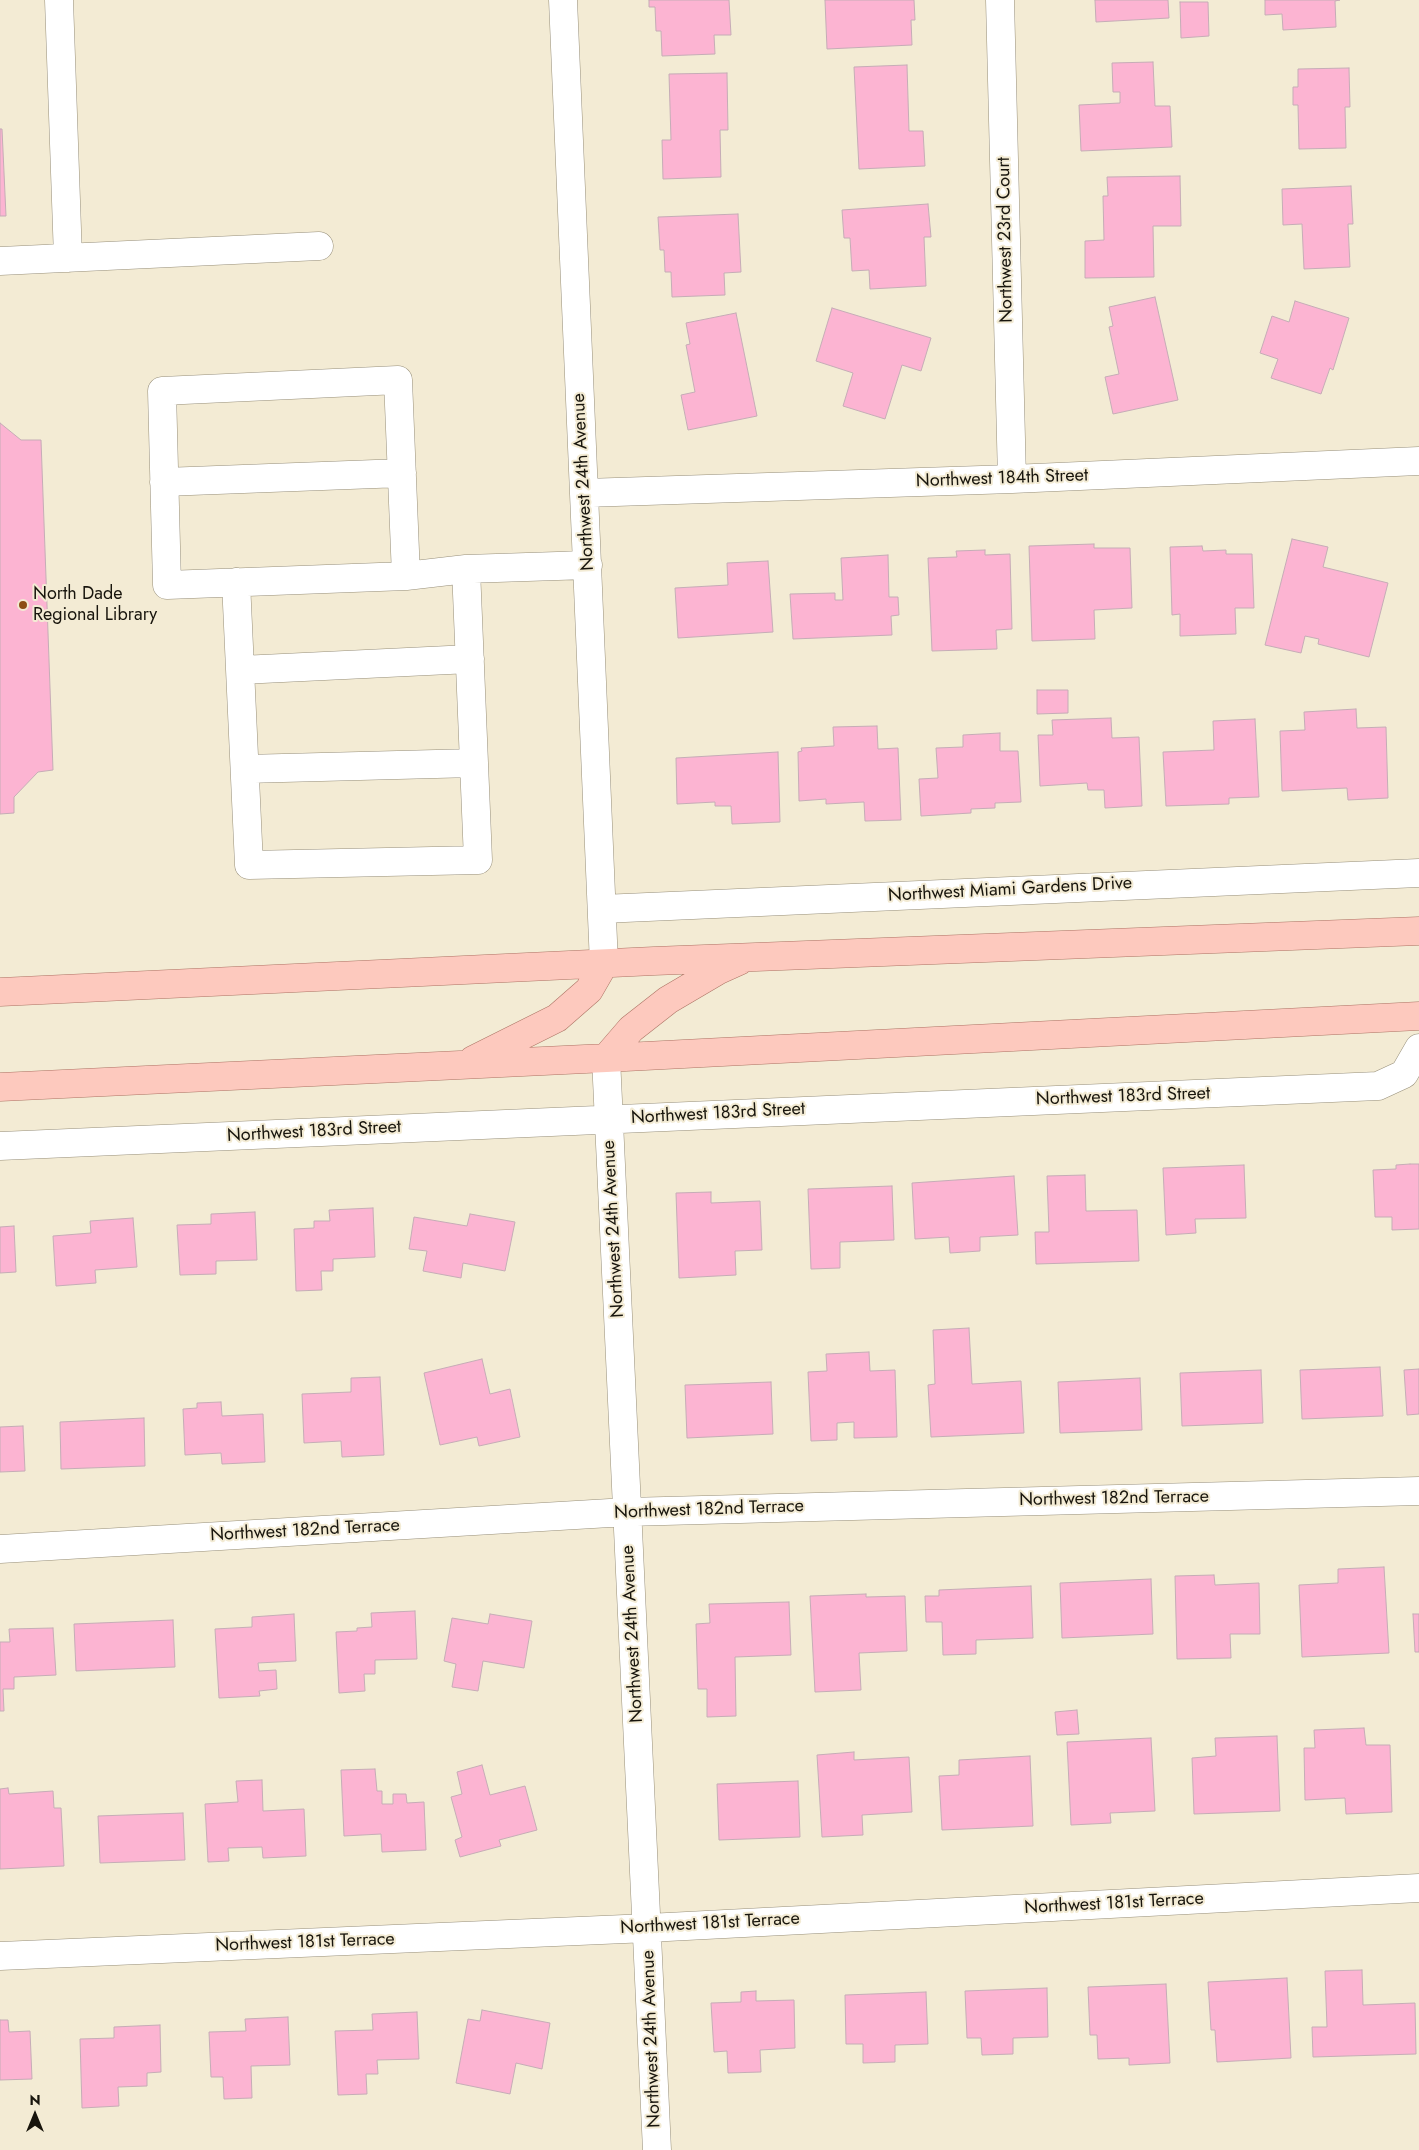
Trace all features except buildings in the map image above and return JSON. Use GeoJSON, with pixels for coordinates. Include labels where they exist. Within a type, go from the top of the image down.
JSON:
{"type":"FeatureCollection","features":[{"type":"Feature","properties":{"kind":"main road"},"geometry":{"type":"LineString","coordinates":[[0,992],[749,957],[1419,931]]}},
{"type":"Feature","properties":{"kind":"main road"},"geometry":{"type":"LineString","coordinates":[[606,1058],[631,1029],[668,1000],[719,970],[749,957]]}},
{"type":"Feature","properties":{"kind":"main road"},"geometry":{"type":"LineString","coordinates":[[465,1064],[557,1018],[589,990],[604,964]]}},
{"type":"Feature","properties":{"kind":"main road"},"geometry":{"type":"LineString","coordinates":[[0,1087],[1419,1016]]}},
{"type":"Feature","properties":{"kind":"street"},"geometry":{"type":"LineString","coordinates":[[59,0],[68,258]]}},
{"type":"Feature","properties":{"kind":"street","name":"Northwest 24th Avenue"},"geometry":{"type":"LineString","coordinates":[[563,0],[604,964]]}},
{"type":"Feature","properties":{"kind":"street","name":"Northwest 23rd Court"},"geometry":{"type":"LineString","coordinates":[[1000,0],[1012,479]]}},
{"type":"Feature","properties":{"kind":"street"},"geometry":{"type":"LineString","coordinates":[[0,261],[319,246]]}},
{"type":"Feature","properties":{"kind":"street"},"geometry":{"type":"LineString","coordinates":[[406,576],[398,380],[162,391],[168,585],[406,576],[466,569],[588,565]]}},
{"type":"Feature","properties":{"kind":"street","name":"Northwest 184th Street"},"geometry":{"type":"LineString","coordinates":[[584,493],[1012,479],[1419,461]]}},
{"type":"Feature","properties":{"kind":"street"},"geometry":{"type":"LineString","coordinates":[[164,482],[402,473]]}},
{"type":"Feature","properties":{"kind":"street"},"geometry":{"type":"LineString","coordinates":[[236,582],[249,865],[478,860],[466,569]]}},
{"type":"Feature","properties":{"kind":"street"},"geometry":{"type":"LineString","coordinates":[[241,670],[470,659]]}},
{"type":"Feature","properties":{"kind":"street"},"geometry":{"type":"LineString","coordinates":[[245,769],[474,763]]}},
{"type":"Feature","properties":{"kind":"street","name":"Northwest Miami Gardens Drive"},"geometry":{"type":"LineString","coordinates":[[602,909],[1419,873]]}},
{"type":"Feature","properties":{"kind":"street","name":"Northwest 183rd Street"},"geometry":{"type":"LineString","coordinates":[[0,1146],[1378,1086],[1404,1074],[1419,1048]]}},
{"type":"Feature","properties":{"kind":"street","name":"Northwest 24th Avenue"},"geometry":{"type":"LineString","coordinates":[[606,1058],[657,2150]]}},
{"type":"Feature","properties":{"kind":"street","name":"Northwest 182nd Terrace"},"geometry":{"type":"LineString","coordinates":[[0,1549],[627,1512],[1419,1491]]}},
{"type":"Feature","properties":{"kind":"street","name":"Northwest 181st Terrace"},"geometry":{"type":"LineString","coordinates":[[0,1956],[648,1928],[1419,1888]]}},
{"type":"Feature","properties":{"kind":"place","name":"North Dade Regional Library"},"geometry":{"type":"Point","coordinates":[23,605]}}]}
